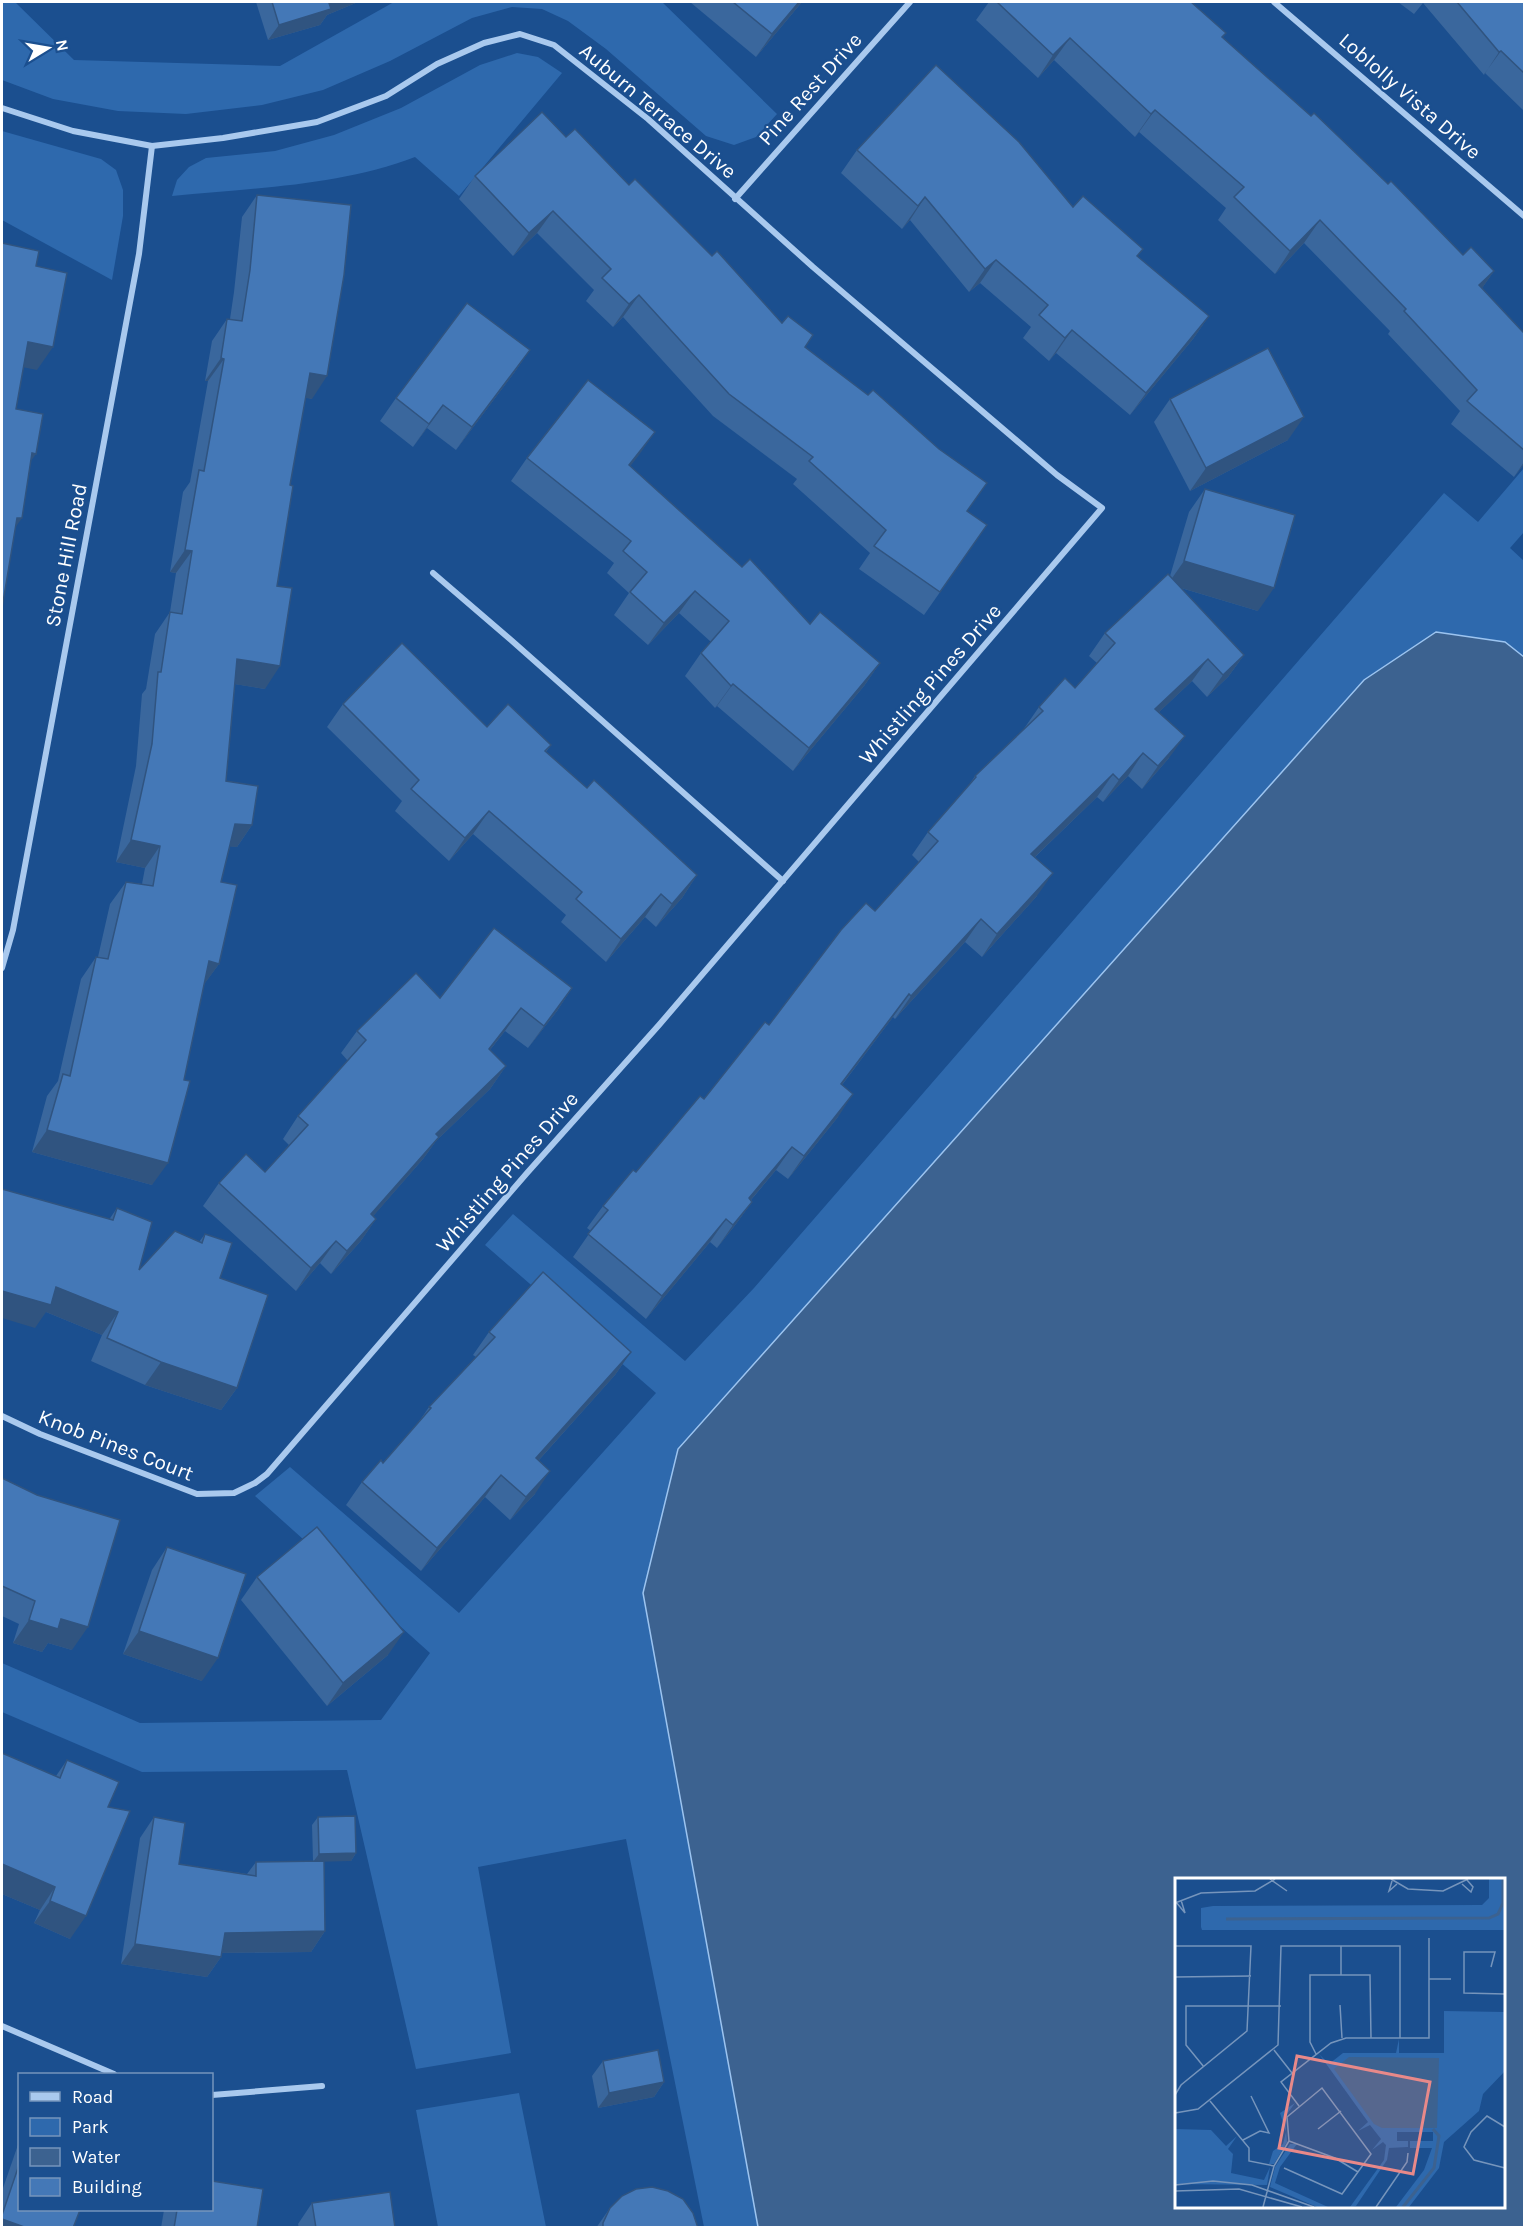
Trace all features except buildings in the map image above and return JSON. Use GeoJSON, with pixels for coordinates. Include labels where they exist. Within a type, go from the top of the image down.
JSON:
{"type":"FeatureCollection","features":[{"type":"Feature","properties":{"kind":"street","name":"Pine Rest Drive"},"geometry":{"type":"LineString","coordinates":[[735,199],[910,2]]}},
{"type":"Feature","properties":{"kind":"street","name":"Loblolly Vista Drive"},"geometry":{"type":"LineString","coordinates":[[1274,2],[1524,216]]}},
{"type":"Feature","properties":{"kind":"street","name":"Auburn Terrace Drive"},"geometry":{"type":"LineString","coordinates":[[2,108],[73,131],[152,146],[224,138],[317,122],[386,96],[436,64],[484,43],[520,34],[554,45],[648,119],[735,199],[1057,475],[1102,508]]}},
{"type":"Feature","properties":{"kind":"street","name":"Stone Hill Road"},"geometry":{"type":"LineString","coordinates":[[2,968],[13,930],[139,254],[152,146]]}},
{"type":"Feature","properties":{"kind":"street","name":"Whistling Pines Drive"},"geometry":{"type":"LineString","coordinates":[[255,1483],[267,1474],[527,1173],[659,1025],[1102,508]]}},
{"type":"Feature","properties":{"kind":"street"},"geometry":{"type":"LineString","coordinates":[[433,573],[783,881]]}},
{"type":"Feature","properties":{"kind":"street","name":"Knob Pines Court"},"geometry":{"type":"LineString","coordinates":[[2,1416],[40,1434],[197,1494],[234,1493],[255,1483]]}},
{"type":"Feature","properties":{"kind":"street"},"geometry":{"type":"LineString","coordinates":[[2,2026],[112,2073]]}},
{"type":"Feature","properties":{"kind":"street"},"geometry":{"type":"LineString","coordinates":[[213,2096],[321,2086]]}},
{"type":"Feature","properties":{"kind":"green space"},"geometry":{"type":"Polygon","coordinates":[[[2,2],[15,2],[74,60],[280,66],[394,2],[662,2],[777,114],[756,137],[734,145],[706,136],[606,49],[568,21],[542,9],[512,7],[472,18],[390,61],[323,90],[262,105],[186,114],[118,111],[53,99],[2,80],[2,2]]]}},
{"type":"Feature","properties":{"kind":"green space"},"geometry":{"type":"Polygon","coordinates":[[[517,53],[538,57],[562,73],[459,196],[415,157],[386,167],[326,180],[172,196],[177,180],[189,167],[206,158],[275,151],[334,135],[401,108],[480,65],[517,53]]]}},
{"type":"Feature","properties":{"kind":"green space"},"geometry":{"type":"Polygon","coordinates":[[[2,131],[101,159],[116,170],[123,190],[123,216],[112,280],[2,220],[2,131]]]}},
{"type":"Feature","properties":{"kind":"green space"},"geometry":{"type":"Polygon","coordinates":[[[1524,468],[1524,532],[1510,548],[1524,561],[1524,2227],[704,2227],[626,1839],[478,1867],[511,2053],[416,2069],[347,1770],[142,1772],[2,1712],[2,1663],[140,1723],[381,1720],[430,1653],[255,1496],[290,1467],[459,1613],[656,1393],[485,1245],[513,1214],[685,1361],[754,1288],[1444,493],[1478,522],[1524,468]]]}},
{"type":"Feature","properties":{"kind":"green space"},"geometry":{"type":"Polygon","coordinates":[[[519,2093],[546,2227],[438,2227],[416,2110],[519,2093]]]}},
{"type":"Feature","properties":{"kind":"water"},"geometry":{"type":"Polygon","coordinates":[[[1436,632],[1505,642],[1524,657],[1524,2227],[758,2227],[643,1593],[678,1449],[1364,680],[1436,632]]]}}]}
